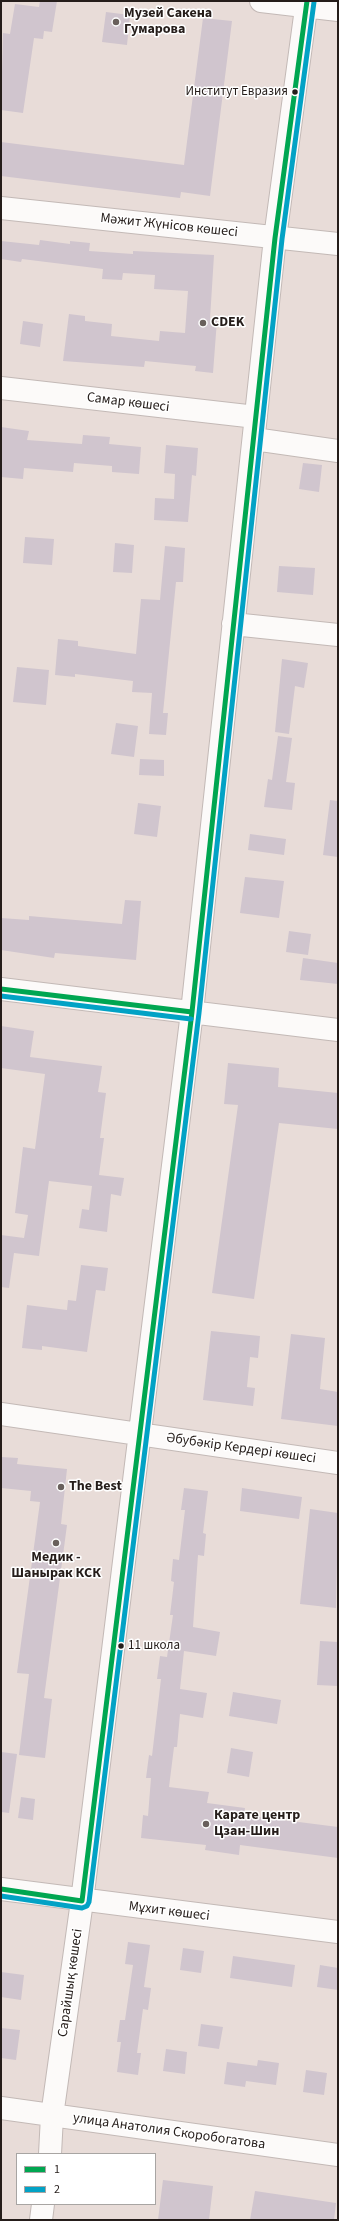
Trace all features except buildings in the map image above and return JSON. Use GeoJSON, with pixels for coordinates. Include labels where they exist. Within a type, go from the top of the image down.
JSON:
{"type":"FeatureCollection","features":[{"type":"Feature","properties":{"kind":"street"},"geometry":{"type":"LineString","coordinates":[[261,1],[307,4],[338,10]]}},
{"type":"Feature","properties":{"kind":"street","name":"Сарайшық көшесі"},"geometry":{"type":"LineString","coordinates":[[50,2153],[52,2116],[82,1901],[138,1435],[192,1012],[275,238],[307,4]]}},
{"type":"Feature","properties":{"kind":"street","name":"Мәжит Жүнісов көшесі"},"geometry":{"type":"LineString","coordinates":[[1,208],[338,244]]}},
{"type":"Feature","properties":{"kind":"street","name":"Самар көшесі"},"geometry":{"type":"LineString","coordinates":[[1,388],[256,417]]}},
{"type":"Feature","properties":{"kind":"street"},"geometry":{"type":"LineString","coordinates":[[254,439],[338,451]]}},
{"type":"Feature","properties":{"kind":"street"},"geometry":{"type":"LineString","coordinates":[[234,624],[338,635]]}},
{"type":"Feature","properties":{"kind":"street"},"geometry":{"type":"LineString","coordinates":[[1,989],[338,1030]]}},
{"type":"Feature","properties":{"kind":"street","name":"Әбубәкір Кердері көшесі"},"geometry":{"type":"LineString","coordinates":[[1,1414],[338,1463]]}},
{"type":"Feature","properties":{"kind":"street","name":"Мұхит көшесі"},"geometry":{"type":"LineString","coordinates":[[1,1889],[82,1901],[338,1932]]}},
{"type":"Feature","properties":{"kind":"street","name":"улица Анатолия Скоробогатова"},"geometry":{"type":"LineString","coordinates":[[1,2108],[338,2154]]}},
{"type":"Feature","properties":{"kind":"street"},"geometry":{"type":"LineString","coordinates":[[41,2220],[44,2205]]}},
{"type":"Feature","properties":{"kind":"transit line","name":"1"},"geometry":{"type":"LineString","coordinates":[[1,1889],[82,1901],[192,1012],[275,238],[307,1]]}},
{"type":"Feature","properties":{"kind":"transit line","name":"2"},"geometry":{"type":"LineString","coordinates":[[1,1896],[82,1908],[87,1906],[89,1902],[199,1013],[282,239],[314,2]]}},
{"type":"Feature","properties":{"kind":"transit line","name":"1"},"geometry":{"type":"LineString","coordinates":[[1,989],[192,1012]]}},
{"type":"Feature","properties":{"kind":"transit line","name":"2"},"geometry":{"type":"LineString","coordinates":[[1,996],[191,1019]]}},
{"type":"Feature","properties":{"kind":"place","name":"Музей Сакена Гумарова"},"geometry":{"type":"Point","coordinates":[116,22]}},
{"type":"Feature","properties":{"kind":"place","name":"Институт Евразия"},"geometry":{"type":"Point","coordinates":[295,92]}},
{"type":"Feature","properties":{"kind":"place","name":"CDEK"},"geometry":{"type":"Point","coordinates":[203,323]}},
{"type":"Feature","properties":{"kind":"place","name":"The Best"},"geometry":{"type":"Point","coordinates":[61,1487]}},
{"type":"Feature","properties":{"kind":"place","name":"Медик - Шанырак КСК"},"geometry":{"type":"Point","coordinates":[56,1543]}},
{"type":"Feature","properties":{"kind":"place","name":"11 школа"},"geometry":{"type":"Point","coordinates":[121,1646]}},
{"type":"Feature","properties":{"kind":"place","name":"Карате центр Цзан-Шин"},"geometry":{"type":"Point","coordinates":[206,1824]}}]}
